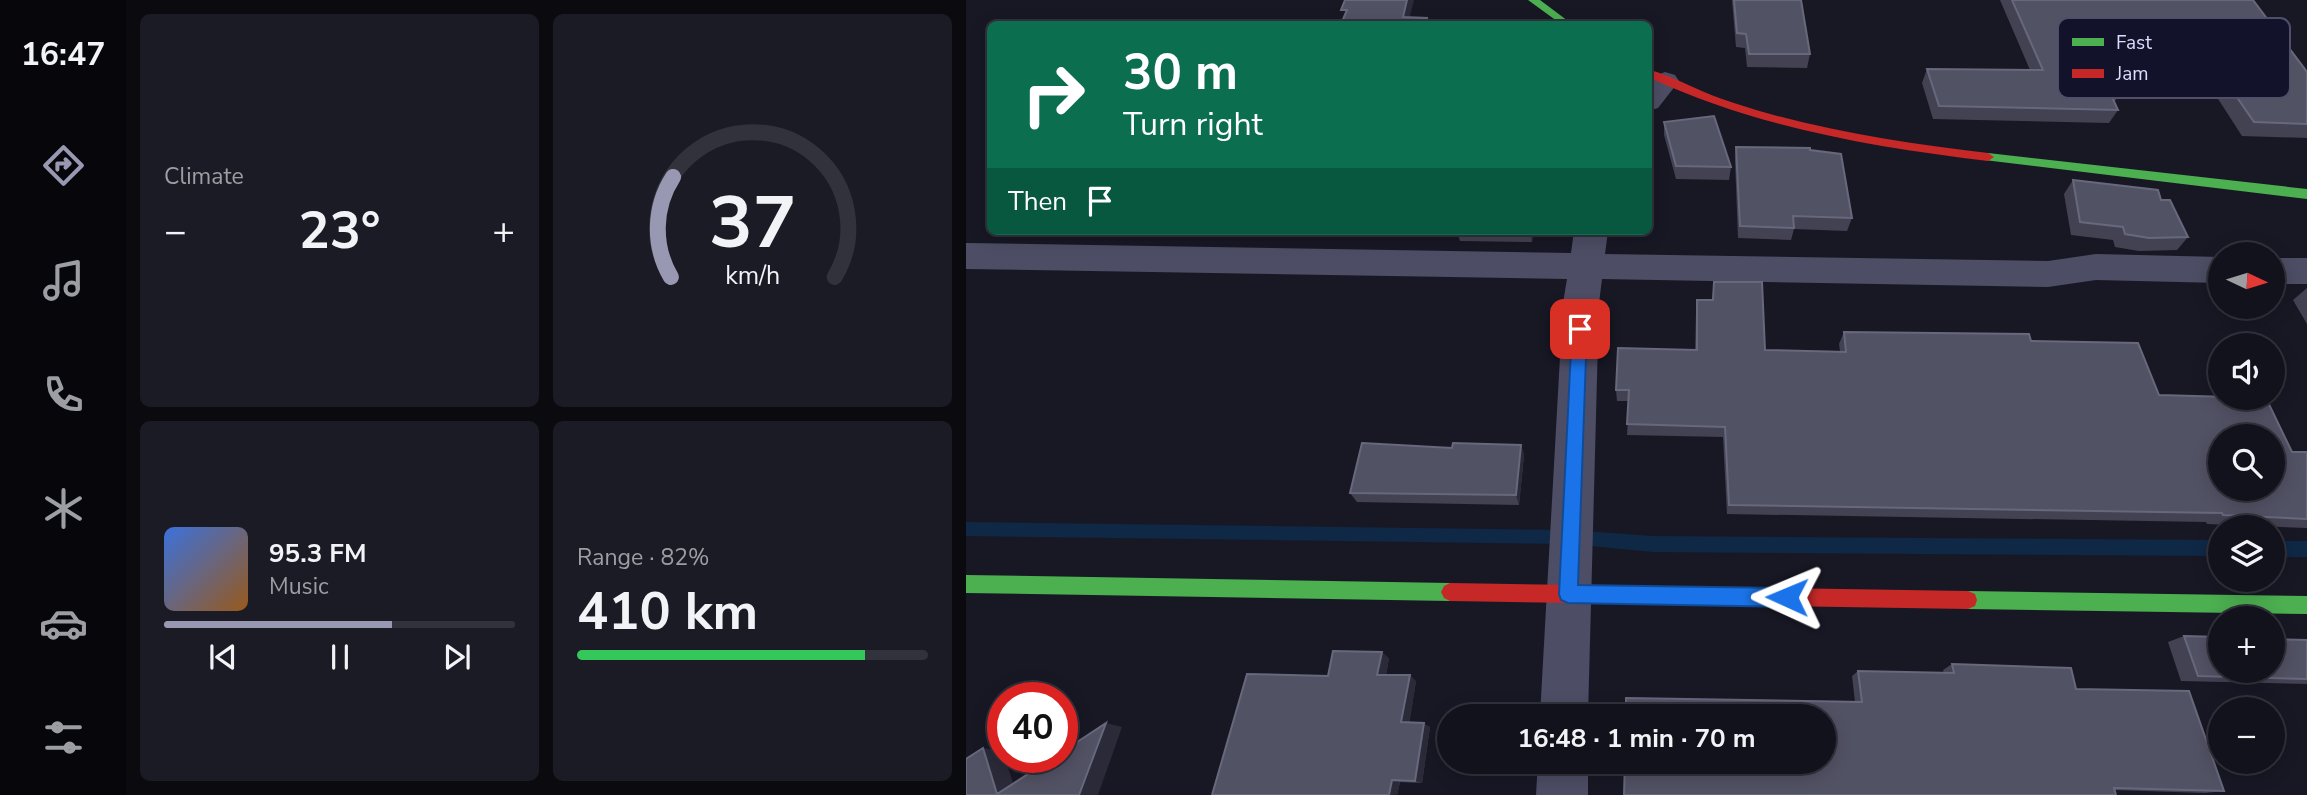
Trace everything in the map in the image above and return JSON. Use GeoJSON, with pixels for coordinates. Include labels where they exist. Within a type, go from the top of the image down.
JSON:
{"type":"FeatureCollection","features":[{"type":"Feature","properties":{"kind":"street"},"geometry":{"type":"LineString","coordinates":[[1533,0],[1563,21]]}},
{"type":"Feature","properties":{"kind":"street"},"geometry":{"type":"LineString","coordinates":[[1654,85],[1844,136],[1948,153],[2307,194]]}},
{"type":"Feature","properties":{"kind":"street"},"geometry":{"type":"LineString","coordinates":[[1564,704],[1581,303],[1589,248]]}},
{"type":"Feature","properties":{"kind":"street"},"geometry":{"type":"LineString","coordinates":[[966,256],[1589,248],[2048,274],[2096,267],[2208,270]]}},
{"type":"Feature","properties":{"kind":"street"},"geometry":{"type":"LineString","coordinates":[[2286,271],[2307,271]]}},
{"type":"Feature","properties":{"kind":"street"},"geometry":{"type":"LineString","coordinates":[[966,584],[2307,605]]}},
{"type":"Feature","properties":{"kind":"street"},"geometry":{"type":"LineString","coordinates":[[1562,795],[1563,774]]}},
{"type":"Feature","properties":{"kind":"building"},"geometry":{"type":"Polygon","coordinates":[[[1345,0],[1407,0],[1403,17],[1427,18],[1426,21],[1342,21],[1347,10],[1341,10],[1345,0]]]}},
{"type":"Feature","properties":{"kind":"building"},"geometry":{"type":"Polygon","coordinates":[[[1734,0],[1801,0],[1810,54],[1749,54],[1746,34],[1737,33],[1734,0]]]}},
{"type":"Feature","properties":{"kind":"building"},"geometry":{"type":"Polygon","coordinates":[[[2012,0],[2253,0],[2266,18],[2058,18],[2058,98],[2112,98],[2118,110],[1939,106],[1927,69],[2043,70],[2012,0]]]}},
{"type":"Feature","properties":{"kind":"building"},"geometry":{"type":"Polygon","coordinates":[[[2290,49],[2307,72],[2307,124],[2254,122],[2237,98],[2290,98],[2290,49]]]}},
{"type":"Feature","properties":{"kind":"building"},"geometry":{"type":"Polygon","coordinates":[[[1714,116],[1731,167],[1676,166],[1664,122],[1714,116]]]}},
{"type":"Feature","properties":{"kind":"building"},"geometry":{"type":"Polygon","coordinates":[[[1736,147],[1810,148],[1841,154],[1852,218],[1793,216],[1794,228],[1740,226],[1736,147]]]}},
{"type":"Feature","properties":{"kind":"building"},"geometry":{"type":"Polygon","coordinates":[[[2073,180],[2158,190],[2161,200],[2170,200],[2188,237],[2149,238],[2125,234],[2123,227],[2080,222],[2073,180]]]}},
{"type":"Feature","properties":{"kind":"building"},"geometry":{"type":"Polygon","coordinates":[[[1714,282],[1762,282],[1765,350],[1846,352],[1844,332],[2029,334],[2031,341],[2138,343],[2159,395],[2208,396],[2208,410],[2272,410],[2279,424],[2208,424],[2208,501],[2285,501],[2285,437],[2292,452],[2307,452],[2307,519],[2285,518],[2285,515],[2222,513],[1729,505],[1725,427],[1627,424],[1629,390],[1616,390],[1618,348],[1697,350],[1697,300],[1713,300],[1714,282]]]}},
{"type":"Feature","properties":{"kind":"building"},"geometry":{"type":"Polygon","coordinates":[[[1362,443],[1452,448],[1453,443],[1521,445],[1516,495],[1350,493],[1362,443]]]}},
{"type":"Feature","properties":{"kind":"building"},"geometry":{"type":"Polygon","coordinates":[[[2184,636],[2208,637],[2208,676],[2198,676],[2184,636]]]}},
{"type":"Feature","properties":{"kind":"building"},"geometry":{"type":"Polygon","coordinates":[[[2285,639],[2307,640],[2307,679],[2285,678],[2285,639]]]}},
{"type":"Feature","properties":{"kind":"building"},"geometry":{"type":"Polygon","coordinates":[[[1333,651],[1382,652],[1377,675],[1410,675],[1401,722],[1424,723],[1415,781],[1392,780],[1389,795],[1212,795],[1247,674],[1328,676],[1333,651]]]}},
{"type":"Feature","properties":{"kind":"building"},"geometry":{"type":"Polygon","coordinates":[[[1952,664],[2071,668],[2076,689],[2189,691],[2208,745],[2208,774],[2218,774],[2224,791],[2114,788],[2116,795],[1624,795],[1625,774],[1836,774],[1836,704],[1626,704],[1626,698],[1862,702],[1858,671],[1954,673],[1952,664]]]}},
{"type":"Feature","properties":{"kind":"building"},"geometry":{"type":"Polygon","coordinates":[[[1106,723],[1079,795],[966,795],[966,759],[983,748],[987,773],[991,773],[997,794],[1030,773],[1078,773],[1078,741],[1106,723]]]}},
{"type":"Feature","properties":{"kind":"waterway"},"geometry":{"type":"LineString","coordinates":[[966,529],[1570,537],[1653,544],[2208,548]]}},
{"type":"Feature","properties":{"kind":"waterway"},"geometry":{"type":"LineString","coordinates":[[2285,549],[2307,549]]}},
{"type":"Feature","properties":{"kind":"traffic: fast"},"geometry":{"type":"LineString","coordinates":[[1533,0],[1563,21]]}},
{"type":"Feature","properties":{"kind":"traffic: fast"},"geometry":{"type":"LineString","coordinates":[[1988,157],[2307,194]]}},
{"type":"Feature","properties":{"kind":"traffic: fast"},"geometry":{"type":"LineString","coordinates":[[966,584],[1450,592]]}},
{"type":"Feature","properties":{"kind":"traffic: fast"},"geometry":{"type":"LineString","coordinates":[[1968,600],[2307,605]]}},
{"type":"Feature","properties":{"kind":"traffic: jam"},"geometry":{"type":"LineString","coordinates":[[1652,74],[1686,90],[1769,118],[1858,138],[1988,157]]}},
{"type":"Feature","properties":{"kind":"traffic: jam"},"geometry":{"type":"LineString","coordinates":[[1450,592],[1968,600]]}},
{"type":"Feature","properties":{"kind":"route"},"geometry":{"type":"LineString","coordinates":[[1580,329],[1568,594],[1787,597]]}}]}
